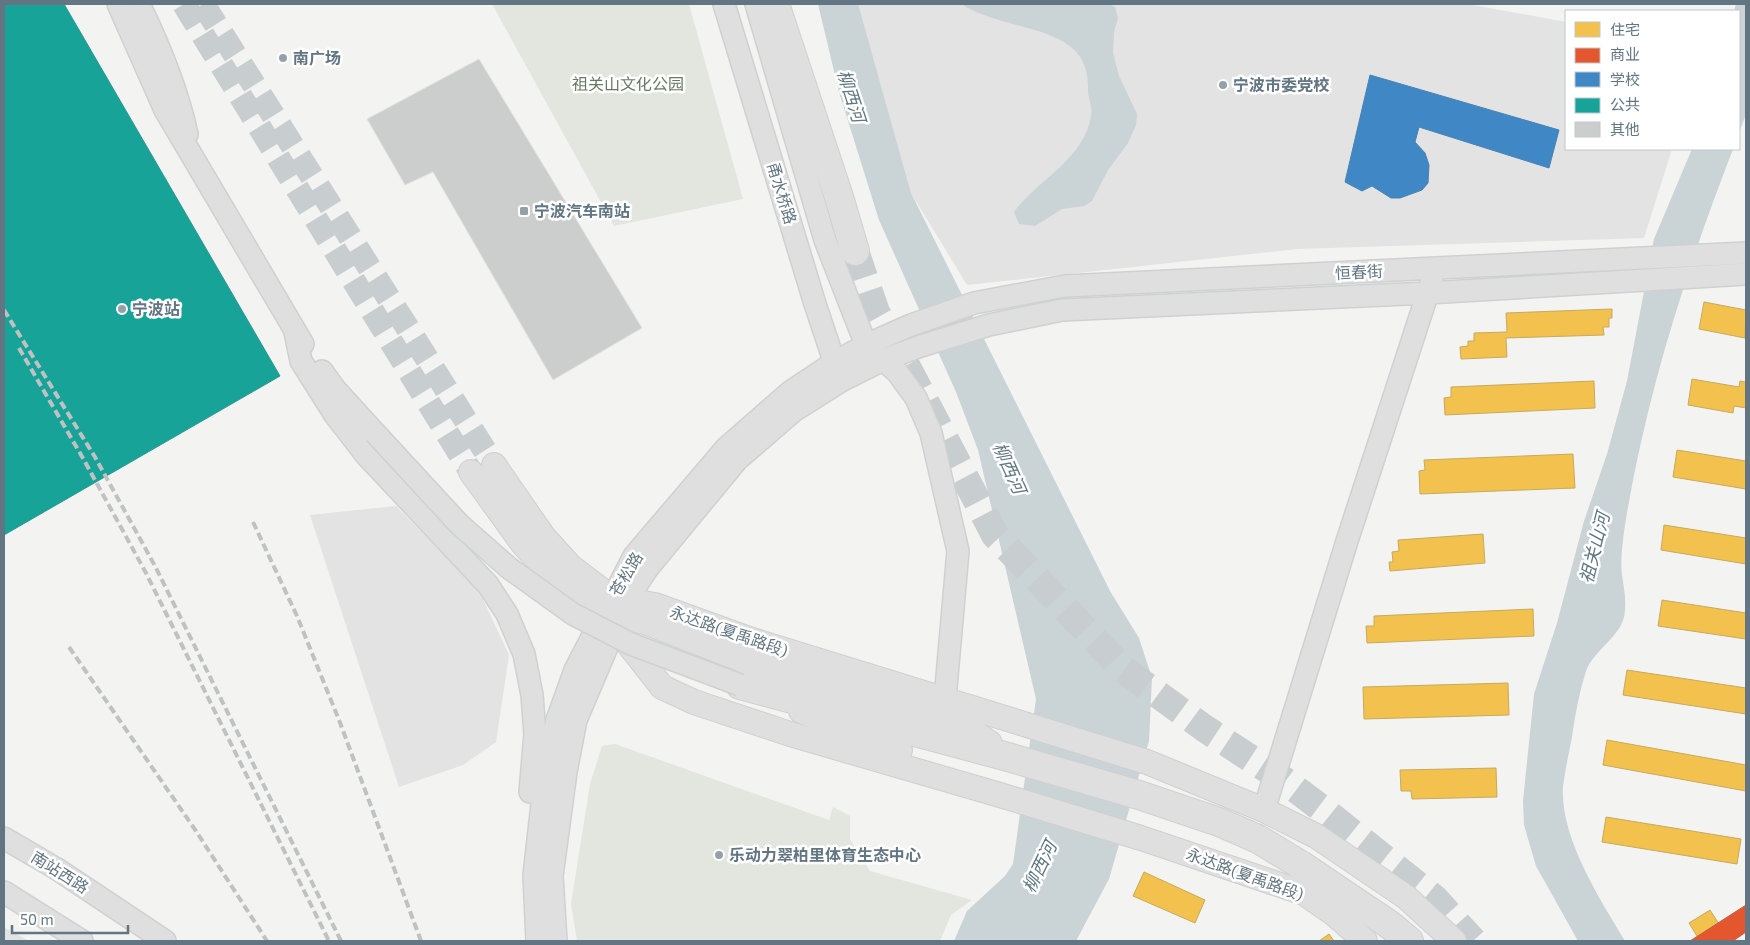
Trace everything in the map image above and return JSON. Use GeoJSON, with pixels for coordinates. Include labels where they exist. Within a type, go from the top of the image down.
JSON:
{"type":"FeatureCollection","features":[{"type":"Feature","properties":{"kind":"highway"},"geometry":{"type":"LineString","coordinates":[[775,4],[855,251]]}},
{"type":"Feature","properties":{"kind":"highway"},"geometry":{"type":"LineString","coordinates":[[616,607],[748,660],[953,721],[1003,778]]}},
{"type":"Feature","properties":{"kind":"highway"},"geometry":{"type":"LineString","coordinates":[[740,686],[1003,778],[1139,795],[1219,822],[1258,839],[1301,865],[1374,914],[1409,941]]}},
{"type":"Feature","properties":{"kind":"main road"},"geometry":{"type":"LineString","coordinates":[[118,4],[165,110],[190,149],[294,332],[335,389],[459,524],[509,568],[573,614],[630,644],[740,686]]}},
{"type":"Feature","properties":{"kind":"main road"},"geometry":{"type":"LineString","coordinates":[[139,4],[170,73],[179,100],[190,149]]}},
{"type":"Feature","properties":{"kind":"main road","name":"甬水桥路"},"geometry":{"type":"LineString","coordinates":[[724,4],[838,372]]}},
{"type":"Feature","properties":{"kind":"main road","name":"甬水桥路"},"geometry":{"type":"LineString","coordinates":[[756,4],[825,240],[866,345]]}},
{"type":"Feature","properties":{"kind":"main road","name":"恒春街"},"geometry":{"type":"LineString","coordinates":[[911,325],[974,303],[1065,286],[1744,253]]}},
{"type":"Feature","properties":{"kind":"main road"},"geometry":{"type":"LineString","coordinates":[[1436,268],[1347,541],[1264,810],[1316,836],[1406,897],[1454,941]]}},
{"type":"Feature","properties":{"kind":"main road","name":"恒春街"},"geometry":{"type":"LineString","coordinates":[[921,346],[989,325],[1062,310],[1742,274]]}},
{"type":"Feature","properties":{"kind":"main road","name":"苍松路"},"geometry":{"type":"LineString","coordinates":[[537,941],[534,875],[546,769],[557,720],[575,670],[616,607],[737,460],[838,372],[866,345],[911,325]]}},
{"type":"Feature","properties":{"kind":"main road"},"geometry":{"type":"LineString","coordinates":[[294,332],[300,361],[335,415],[366,455],[488,585],[507,614],[524,654],[532,695],[535,734],[526,827],[523,941]]}},
{"type":"Feature","properties":{"kind":"main road"},"geometry":{"type":"LineString","coordinates":[[866,345],[897,372],[916,398],[931,433],[958,551],[945,699]]}},
{"type":"Feature","properties":{"kind":"main road","name":"苍松路"},"geometry":{"type":"LineString","coordinates":[[838,372],[883,360],[921,346]]}},
{"type":"Feature","properties":{"kind":"main road","name":"永达路(夏禹路段)"},"geometry":{"type":"LineString","coordinates":[[494,465],[543,536],[570,566],[616,607],[662,687],[694,702],[790,734],[1003,778],[1304,893],[1334,914],[1365,941]]}},
{"type":"Feature","properties":{"kind":"main road"},"geometry":{"type":"LineString","coordinates":[[471,472],[524,544],[559,584],[616,607]]}},
{"type":"Feature","properties":{"kind":"main road","name":"永达路(夏禹路段)"},"geometry":{"type":"LineString","coordinates":[[616,607],[655,605],[752,640],[1147,762],[1264,810]]}},
{"type":"Feature","properties":{"kind":"main road","name":"苍松路"},"geometry":{"type":"LineString","coordinates":[[556,941],[552,876],[566,772],[574,728],[616,607]]}},
{"type":"Feature","properties":{"kind":"main road","name":"南站西路"},"geometry":{"type":"LineString","coordinates":[[4,838],[57,869],[165,941]]}},
{"type":"Feature","properties":{"kind":"main road"},"geometry":{"type":"LineString","coordinates":[[4,892],[82,941]]}},
{"type":"Feature","properties":{"kind":"shaded area","name":"宁波市委党校"},"geometry":{"type":"Polygon","coordinates":[[[857,4],[1467,4],[1565,22],[1565,150],[1672,150],[1644,238],[1297,249],[967,285],[911,193],[857,4]]]}},
{"type":"Feature","properties":{"kind":"shaded area"},"geometry":{"type":"Polygon","coordinates":[[[396,506],[479,591],[509,655],[496,742],[463,765],[399,787],[310,515],[396,506]]]}},
{"type":"Feature","properties":{"kind":"shaded area"},"geometry":{"type":"Polygon","coordinates":[[[4,927],[29,941],[4,941],[4,927]]]}},
{"type":"Feature","properties":{"kind":"green space","name":"祖关山文化公园"},"geometry":{"type":"Polygon","coordinates":[[[492,4],[689,4],[743,199],[614,226],[492,4]]]}},
{"type":"Feature","properties":{"kind":"green space","name":"乐动力翠柏里体育生态中心"},"geometry":{"type":"Polygon","coordinates":[[[615,744],[829,820],[833,807],[850,816],[850,839],[870,871],[972,900],[951,915],[940,941],[577,941],[571,904],[590,784],[602,746],[615,744]]]}},
{"type":"Feature","properties":{"kind":"water","name":"柳西河"},"geometry":{"type":"Polygon","coordinates":[[[818,4],[858,4],[911,193],[1110,591],[1139,638],[1152,678],[1149,741],[1109,879],[1076,941],[954,941],[967,911],[1005,876],[1013,864],[1036,699],[978,450],[956,392],[879,220],[839,92],[818,4]]]}},
{"type":"Feature","properties":{"kind":"water"},"geometry":{"type":"Polygon","coordinates":[[[962,4],[1110,4],[1115,7],[1118,18],[1114,32],[1113,53],[1119,76],[1137,114],[1136,125],[1128,143],[1108,170],[1092,201],[1084,206],[1062,209],[1035,226],[1019,224],[1014,212],[1035,189],[1070,157],[1087,131],[1091,106],[1086,70],[1073,48],[1057,38],[990,17],[969,9],[962,4]]]}},
{"type":"Feature","properties":{"kind":"water"},"geometry":{"type":"Polygon","coordinates":[[[1736,4],[1746,4],[1746,114],[1740,130],[1740,10],[1734,10],[1736,4]]]}},
{"type":"Feature","properties":{"kind":"water","name":"祖关山河"},"geometry":{"type":"Polygon","coordinates":[[[1692,150],[1733,150],[1699,241],[1669,334],[1644,429],[1623,543],[1621,563],[1625,601],[1624,617],[1617,631],[1586,671],[1581,687],[1563,787],[1568,827],[1575,847],[1604,906],[1625,941],[1578,941],[1536,866],[1524,825],[1523,801],[1534,694],[1557,623],[1584,521],[1607,454],[1627,381],[1654,239],[1692,150]]]}},
{"type":"Feature","properties":{"kind":"building: 住宅"},"geometry":{"type":"Polygon","coordinates":[[[1704,302],[1746,310],[1745,338],[1699,329],[1704,302]]]}},
{"type":"Feature","properties":{"kind":"building: 住宅"},"geometry":{"type":"Polygon","coordinates":[[[1612,309],[1609,327],[1603,327],[1604,335],[1506,338],[1507,357],[1461,359],[1460,347],[1468,346],[1468,341],[1474,341],[1474,333],[1507,332],[1506,313],[1612,309]]]}},
{"type":"Feature","properties":{"kind":"building: 住宅"},"geometry":{"type":"Polygon","coordinates":[[[1692,379],[1739,387],[1740,381],[1746,382],[1746,408],[1734,406],[1733,413],[1688,405],[1692,379]]]}},
{"type":"Feature","properties":{"kind":"building: 住宅"},"geometry":{"type":"Polygon","coordinates":[[[1594,381],[1595,408],[1445,415],[1444,398],[1451,397],[1451,387],[1594,381]]]}},
{"type":"Feature","properties":{"kind":"building: 住宅"},"geometry":{"type":"Polygon","coordinates":[[[1677,450],[1746,461],[1746,489],[1673,477],[1677,450]]]}},
{"type":"Feature","properties":{"kind":"building: 住宅"},"geometry":{"type":"Polygon","coordinates":[[[1573,454],[1575,488],[1420,494],[1419,471],[1425,470],[1424,460],[1573,454]]]}},
{"type":"Feature","properties":{"kind":"building: 住宅"},"geometry":{"type":"Polygon","coordinates":[[[1664,525],[1746,538],[1746,564],[1661,550],[1664,525]]]}},
{"type":"Feature","properties":{"kind":"building: 住宅"},"geometry":{"type":"Polygon","coordinates":[[[1483,534],[1485,563],[1390,571],[1389,562],[1393,562],[1392,552],[1399,551],[1398,540],[1483,534]]]}},
{"type":"Feature","properties":{"kind":"building: 住宅"},"geometry":{"type":"Polygon","coordinates":[[[1662,600],[1746,613],[1746,639],[1658,626],[1662,600]]]}},
{"type":"Feature","properties":{"kind":"building: 住宅"},"geometry":{"type":"Polygon","coordinates":[[[1533,609],[1534,636],[1367,643],[1366,626],[1374,626],[1374,616],[1533,609]]]}},
{"type":"Feature","properties":{"kind":"building: 住宅"},"geometry":{"type":"Polygon","coordinates":[[[1627,670],[1746,688],[1746,714],[1623,695],[1627,670]]]}},
{"type":"Feature","properties":{"kind":"building: 住宅"},"geometry":{"type":"Polygon","coordinates":[[[1508,683],[1509,715],[1364,719],[1363,687],[1508,683]]]}},
{"type":"Feature","properties":{"kind":"building: 住宅"},"geometry":{"type":"Polygon","coordinates":[[[1607,740],[1746,765],[1746,791],[1603,765],[1607,740]]]}},
{"type":"Feature","properties":{"kind":"building: 住宅"},"geometry":{"type":"Polygon","coordinates":[[[1496,768],[1497,797],[1412,799],[1411,791],[1401,791],[1400,770],[1496,768]]]}},
{"type":"Feature","properties":{"kind":"building: 住宅"},"geometry":{"type":"Polygon","coordinates":[[[1606,817],[1741,839],[1737,864],[1602,842],[1606,817]]]}},
{"type":"Feature","properties":{"kind":"building: 住宅"},"geometry":{"type":"Polygon","coordinates":[[[1144,872],[1205,900],[1195,923],[1133,896],[1144,872]]]}},
{"type":"Feature","properties":{"kind":"building: 住宅"},"geometry":{"type":"Polygon","coordinates":[[[1710,910],[1730,941],[1700,941],[1689,923],[1710,910]]]}},
{"type":"Feature","properties":{"kind":"building: 住宅"},"geometry":{"type":"Polygon","coordinates":[[[1329,934],[1334,941],[1319,941],[1329,934]]]}},
{"type":"Feature","properties":{"kind":"building: 商业"},"geometry":{"type":"Polygon","coordinates":[[[1746,905],[1746,932],[1733,941],[1690,941],[1746,905]]]}},
{"type":"Feature","properties":{"kind":"building: 学校"},"geometry":{"type":"Polygon","coordinates":[[[1370,75],[1559,130],[1549,168],[1419,127],[1415,142],[1425,153],[1429,165],[1428,183],[1422,190],[1400,198],[1391,198],[1372,186],[1362,191],[1345,182],[1370,75]]]}},
{"type":"Feature","properties":{"kind":"building: 公共","name":"宁波站"},"geometry":{"type":"Polygon","coordinates":[[[4,4],[64,4],[280,376],[4,535],[4,4]]]}},
{"type":"Feature","properties":{"kind":"building: 其他"},"geometry":{"type":"Polygon","coordinates":[[[479,59],[642,328],[553,380],[433,172],[405,185],[367,119],[479,59]]]}},
{"type":"Feature","properties":{"kind":"tunnel"},"geometry":{"type":"LineString","coordinates":[[184,4],[471,472]]}},
{"type":"Feature","properties":{"kind":"tunnel"},"geometry":{"type":"LineString","coordinates":[[203,4],[494,465]]}},
{"type":"Feature","properties":{"kind":"tunnel"},"geometry":{"type":"LineString","coordinates":[[855,251],[876,312],[995,535],[1123,669],[1204,728],[1285,781],[1321,808],[1435,899],[1473,941]]}},
{"type":"Feature","properties":{"kind":"railway"},"geometry":{"type":"LineString","coordinates":[[4,310],[95,457],[155,566],[341,941]]}},
{"type":"Feature","properties":{"kind":"railway"},"geometry":{"type":"LineString","coordinates":[[19,348],[84,460],[146,573],[329,941]]}},
{"type":"Feature","properties":{"kind":"railway"},"geometry":{"type":"LineString","coordinates":[[253,522],[297,616],[339,720],[421,941]]}},
{"type":"Feature","properties":{"kind":"railway"},"geometry":{"type":"LineString","coordinates":[[69,647],[196,831],[267,941]]}},
{"type":"Feature","properties":{"kind":"place","name":"南广场"},"geometry":{"type":"Point","coordinates":[283,58]}},
{"type":"Feature","properties":{"kind":"place","name":"宁波市委党校"},"geometry":{"type":"Point","coordinates":[1223,85]}},
{"type":"Feature","properties":{"kind":"place","name":"宁波汽车南站"},"geometry":{"type":"Point","coordinates":[524,211]}},
{"type":"Feature","properties":{"kind":"place","name":"宁波站"},"geometry":{"type":"Point","coordinates":[122,309]}},
{"type":"Feature","properties":{"kind":"place","name":"乐动力翠柏里体育生态中心"},"geometry":{"type":"Point","coordinates":[719,855]}}]}
